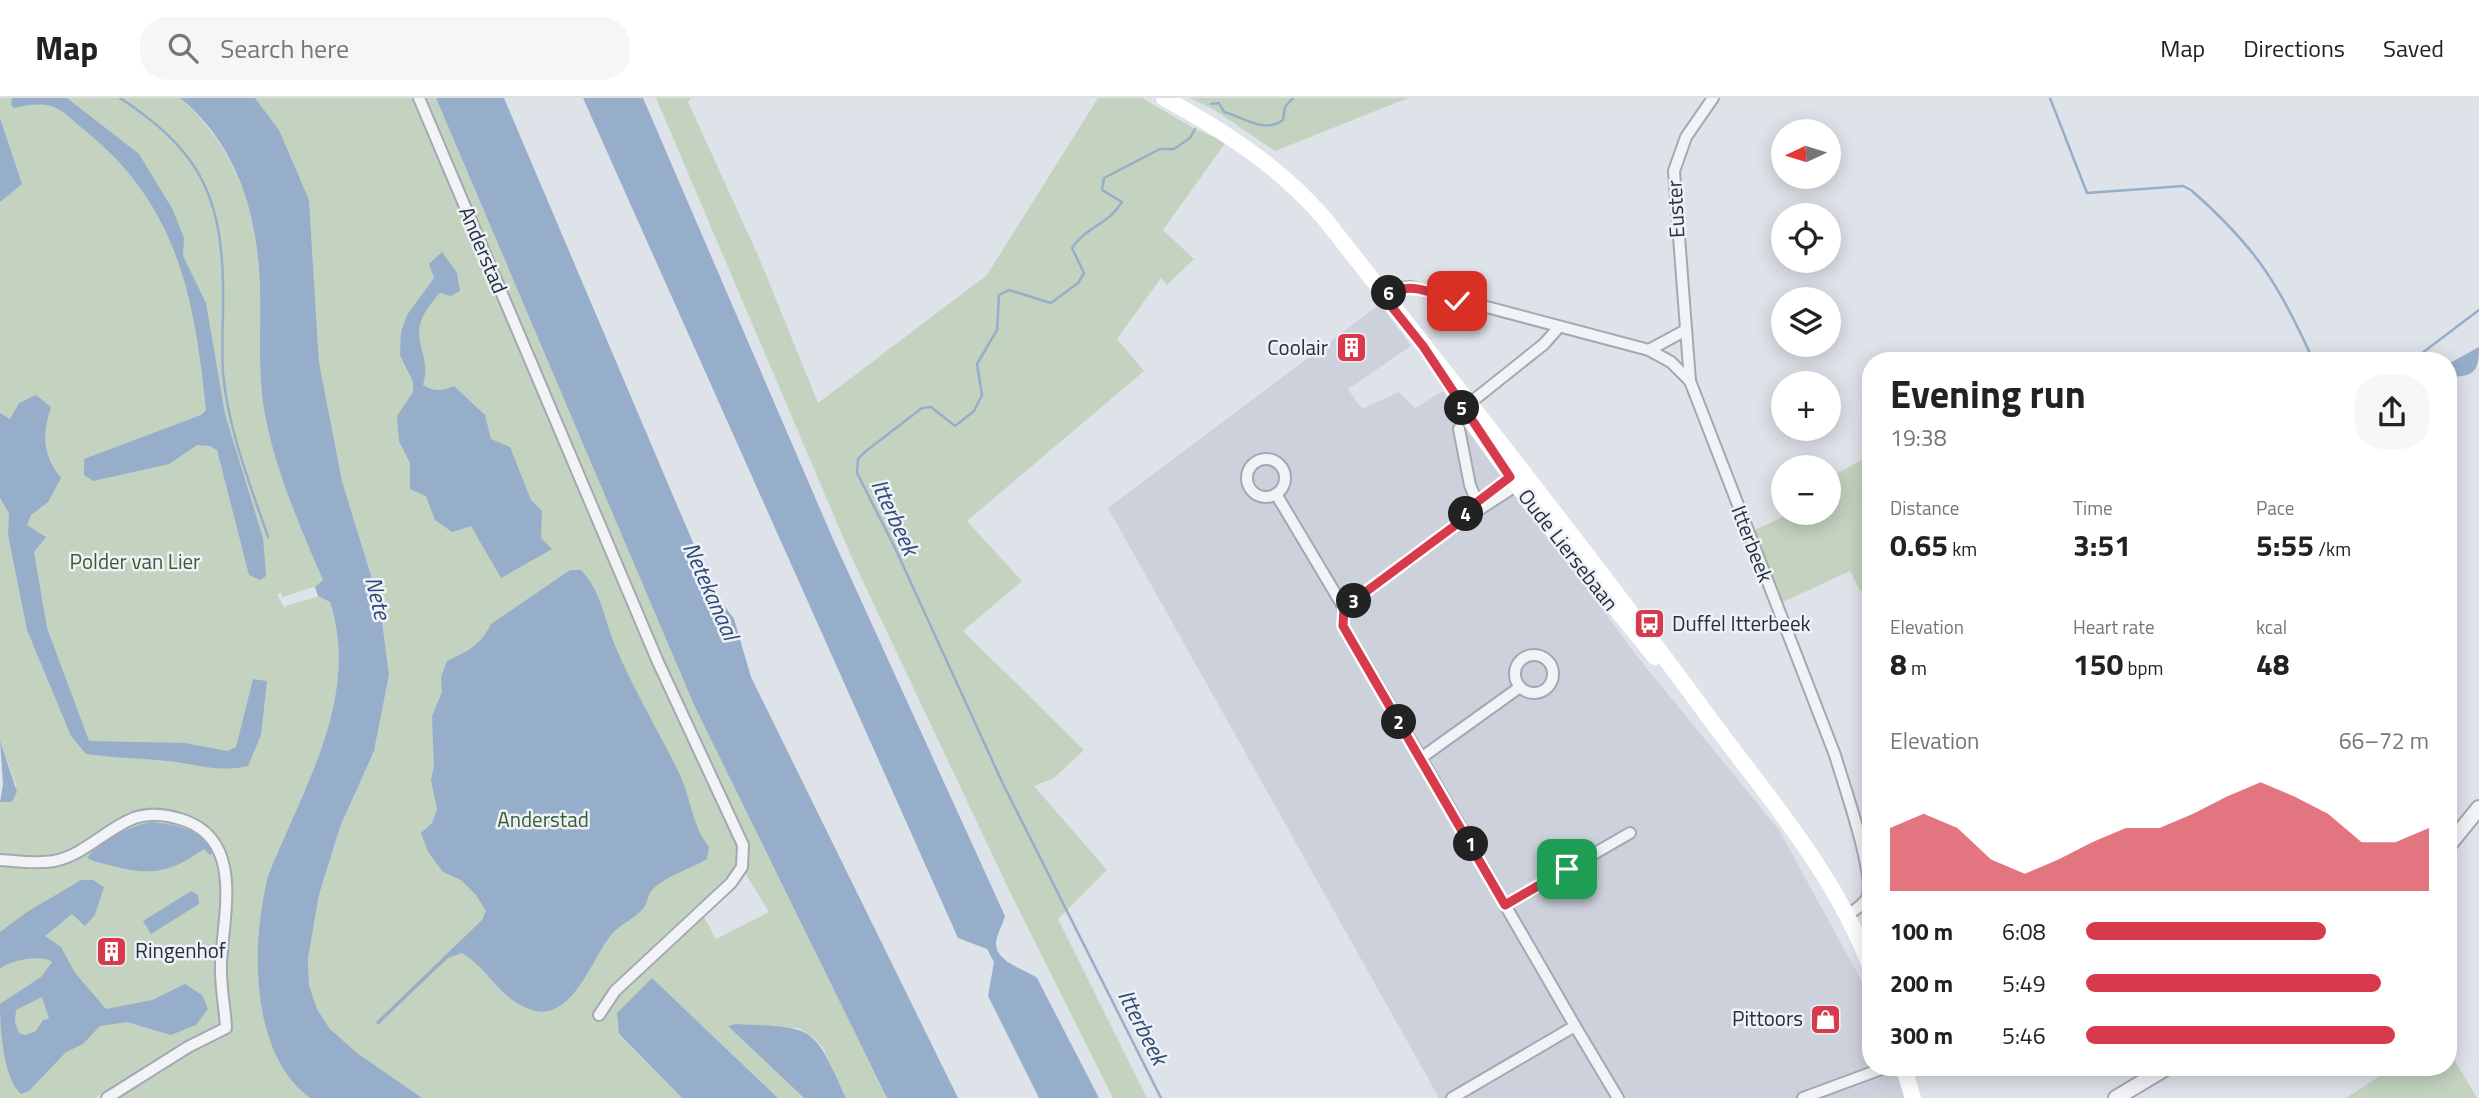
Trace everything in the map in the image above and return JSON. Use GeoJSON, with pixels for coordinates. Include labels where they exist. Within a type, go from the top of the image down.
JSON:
{"type":"FeatureCollection","features":[{"type":"Feature","properties":{"kind":"main road","name":"Oude Liersebaan"},"geometry":{"type":"LineString","coordinates":[[1164,98],[1203,119],[1260,157],[1299,191],[1470,403],[1516,478]]}},
{"type":"Feature","properties":{"kind":"main road","name":"Oude Liersebaan"},"geometry":{"type":"LineString","coordinates":[[1423,346],[1516,478],[1639,640],[1701,708],[1805,844],[1862,950]]}},
{"type":"Feature","properties":{"kind":"main road"},"geometry":{"type":"LineString","coordinates":[[1906,1076],[1913,1098]]}},
{"type":"Feature","properties":{"kind":"street","name":"Anderstad"},"geometry":{"type":"LineString","coordinates":[[419,98],[647,637],[743,845],[742,867],[731,883],[615,990],[599,1015]]}},
{"type":"Feature","properties":{"kind":"street","name":"Euster"},"geometry":{"type":"LineString","coordinates":[[1690,381],[1674,171],[1686,137],[1713,98]]}},
{"type":"Feature","properties":{"kind":"street","name":"Itterbeek"},"geometry":{"type":"LineString","coordinates":[[1384,297],[1398,288],[1411,287],[1649,350],[1671,362],[1690,381],[1835,755],[1862,856]]}},
{"type":"Feature","properties":{"kind":"street"},"geometry":{"type":"LineString","coordinates":[[1470,403],[1544,344],[1559,327]]}},
{"type":"Feature","properties":{"kind":"street"},"geometry":{"type":"LineString","coordinates":[[1649,350],[1686,330]]}},
{"type":"Feature","properties":{"kind":"street"},"geometry":{"type":"LineString","coordinates":[[1459,429],[1479,506]]}},
{"type":"Feature","properties":{"kind":"street"},"geometry":{"type":"LineString","coordinates":[[1344,608],[1516,478]]}},
{"type":"Feature","properties":{"kind":"street"},"geometry":{"type":"LineString","coordinates":[[1276,494],[1344,608],[1343,626],[1618,1098]]}},
{"type":"Feature","properties":{"kind":"street"},"geometry":{"type":"LineString","coordinates":[[1421,758],[1520,687]]}},
{"type":"Feature","properties":{"kind":"street"},"geometry":{"type":"LineString","coordinates":[[2457,835],[2479,808]]}},
{"type":"Feature","properties":{"kind":"street"},"geometry":{"type":"LineString","coordinates":[[0,860],[55,861],[127,821],[150,814],[182,820],[211,834],[220,848],[226,880],[221,967],[226,1028],[194,1043],[107,1098]]}},
{"type":"Feature","properties":{"kind":"street"},"geometry":{"type":"LineString","coordinates":[[1505,905],[1630,833]]}},
{"type":"Feature","properties":{"kind":"street","name":"Itterbeek"},"geometry":{"type":"LineString","coordinates":[[1846,916],[1862,905]]}},
{"type":"Feature","properties":{"kind":"street"},"geometry":{"type":"LineString","coordinates":[[1452,1098],[1576,1026]]}},
{"type":"Feature","properties":{"kind":"street"},"geometry":{"type":"LineString","coordinates":[[1803,1098],[1862,1076]]}},
{"type":"Feature","properties":{"kind":"street"},"geometry":{"type":"LineString","coordinates":[[2116,1098],[2153,1076]]}},
{"type":"Feature","properties":{"kind":"shaded area"},"geometry":{"type":"Polygon","coordinates":[[[1380,304],[1411,346],[1348,389],[1362,409],[1399,392],[1415,408],[1443,391],[1636,655],[1779,830],[1862,982],[1862,1076],[1897,1076],[1905,1098],[1439,1098],[1108,508],[1380,304]]]}},
{"type":"Feature","properties":{"kind":"green space","name":"Polder van Lier"},"geometry":{"type":"Polygon","coordinates":[[[0,98],[180,98],[210,130],[222,148],[233,166],[248,207],[254,228],[259,271],[262,399],[266,420],[283,481],[324,580],[317,586],[282,597],[281,593],[277,594],[286,611],[285,606],[320,596],[330,601],[338,637],[338,672],[333,708],[311,777],[268,876],[259,932],[260,995],[266,1026],[276,1054],[290,1079],[310,1098],[114,1098],[214,1037],[222,1037],[220,1024],[95,1098],[0,1098],[0,802],[12,802],[16,785],[0,740],[0,98]]]}},
{"type":"Feature","properties":{"kind":"green space","name":"Anderstad"},"geometry":{"type":"Polygon","coordinates":[[[255,98],[436,98],[694,705],[887,1098],[846,1098],[823,1048],[814,1038],[798,1028],[729,1026],[804,1098],[778,1098],[652,978],[619,1035],[682,1098],[422,1098],[356,1053],[330,1029],[317,1009],[309,985],[308,958],[319,895],[340,827],[374,751],[389,675],[380,605],[342,481],[319,362],[309,200],[255,98]],[[742,868],[701,912],[716,939],[769,912],[742,868]]]}},
{"type":"Feature","properties":{"kind":"green space"},"geometry":{"type":"Polygon","coordinates":[[[656,98],[691,98],[688,102],[760,260],[818,403],[987,275],[1098,98],[1142,98],[1195,129],[1226,142],[1163,230],[1194,259],[1167,285],[1161,278],[1117,339],[1144,371],[967,521],[1022,581],[963,631],[1084,750],[1054,778],[1034,786],[1107,870],[1058,919],[1147,1098],[1113,1098],[1010,892],[852,558],[656,98]]]}},
{"type":"Feature","properties":{"kind":"green space"},"geometry":{"type":"Polygon","coordinates":[[[1190,98],[1408,98],[1275,151],[1213,109],[1190,98]]]}},
{"type":"Feature","properties":{"kind":"green space"},"geometry":{"type":"Polygon","coordinates":[[[1862,460],[1862,590],[1860,591],[1850,571],[1781,603],[1753,531],[1771,522],[1771,525],[1841,525],[1841,471],[1862,460]]]}},
{"type":"Feature","properties":{"kind":"green space"},"geometry":{"type":"Polygon","coordinates":[[[2457,1064],[2477,1098],[2346,1098],[2380,1076],[2457,1076],[2457,1064]]]}},
{"type":"Feature","properties":{"kind":"water"},"geometry":{"type":"Polygon","coordinates":[[[12,98],[67,98],[139,154],[173,210],[184,238],[183,256],[206,303],[225,414],[263,538],[266,576],[260,580],[249,575],[217,450],[210,446],[197,445],[169,464],[93,481],[84,475],[84,459],[201,415],[206,410],[196,331],[177,258],[162,224],[143,192],[119,162],[63,112],[48,105],[14,108],[11,105],[12,98]]]}},
{"type":"Feature","properties":{"kind":"water"},"geometry":{"type":"Polygon","coordinates":[[[180,98],[255,98],[279,130],[309,200],[319,362],[342,481],[380,605],[389,675],[374,751],[340,827],[319,895],[308,958],[309,985],[317,1009],[330,1029],[357,1053],[422,1098],[310,1098],[290,1078],[275,1054],[265,1026],[258,964],[262,903],[268,876],[311,777],[333,708],[338,673],[338,638],[330,602],[318,596],[315,587],[323,580],[283,481],[266,420],[262,399],[257,250],[242,186],[223,147],[196,113],[180,98]]]}},
{"type":"Feature","properties":{"kind":"water","name":"Netekanaal"},"geometry":{"type":"Polygon","coordinates":[[[436,98],[504,98],[714,592],[734,619],[751,677],[958,1098],[887,1098],[694,705],[436,98]]]}},
{"type":"Feature","properties":{"kind":"water"},"geometry":{"type":"Polygon","coordinates":[[[583,98],[643,98],[833,539],[1005,916],[996,942],[997,949],[1005,960],[1037,978],[1099,1098],[1039,1098],[988,996],[994,962],[987,949],[958,938],[583,98]]]}},
{"type":"Feature","properties":{"kind":"water"},"geometry":{"type":"Polygon","coordinates":[[[0,118],[22,184],[0,202],[0,118]]]}},
{"type":"Feature","properties":{"kind":"water"},"geometry":{"type":"Polygon","coordinates":[[[442,252],[457,273],[460,291],[451,296],[440,293],[421,321],[419,332],[425,372],[423,385],[438,390],[454,386],[485,415],[491,439],[510,447],[531,500],[542,511],[541,538],[552,549],[501,578],[471,526],[452,532],[435,520],[426,496],[410,489],[410,463],[399,441],[397,416],[413,392],[413,382],[400,355],[401,332],[407,315],[434,278],[429,264],[442,252]]]}},
{"type":"Feature","properties":{"kind":"water"},"geometry":{"type":"Polygon","coordinates":[[[2479,347],[2478,361],[2470,374],[2457,376],[2457,359],[2479,347]]]}},
{"type":"Feature","properties":{"kind":"water"},"geometry":{"type":"Polygon","coordinates":[[[36,395],[51,407],[45,435],[47,452],[61,478],[48,502],[31,515],[27,525],[46,537],[34,552],[47,628],[89,741],[185,743],[227,751],[236,747],[253,679],[267,681],[261,735],[248,766],[218,768],[86,754],[71,736],[27,630],[8,535],[9,513],[0,498],[0,413],[10,419],[19,403],[36,395]]]}},
{"type":"Feature","properties":{"kind":"water"},"geometry":{"type":"Polygon","coordinates":[[[570,570],[581,570],[594,588],[623,664],[683,782],[695,821],[709,847],[707,859],[657,885],[651,891],[645,906],[612,934],[580,985],[559,1007],[546,1011],[532,1010],[521,1005],[503,992],[480,967],[462,953],[448,958],[378,1025],[376,1022],[482,920],[486,911],[476,895],[461,880],[443,872],[428,852],[421,833],[432,823],[437,809],[431,780],[434,766],[432,716],[442,692],[441,677],[447,661],[473,647],[491,624],[570,570]]]}},
{"type":"Feature","properties":{"kind":"water"},"geometry":{"type":"Polygon","coordinates":[[[0,740],[17,792],[12,802],[0,802],[3,784],[0,740]]]}},
{"type":"Feature","properties":{"kind":"water"},"geometry":{"type":"Polygon","coordinates":[[[151,822],[178,826],[195,833],[213,853],[210,855],[204,849],[180,864],[148,871],[136,871],[87,858],[116,835],[151,822]]]}},
{"type":"Feature","properties":{"kind":"water"},"geometry":{"type":"Polygon","coordinates":[[[81,880],[93,880],[104,887],[95,915],[85,926],[72,914],[45,936],[61,947],[75,973],[106,1009],[152,1000],[185,984],[202,995],[208,1009],[196,1025],[171,1035],[127,1022],[100,1026],[83,1044],[66,1052],[29,1091],[21,1094],[15,1087],[6,1065],[0,1004],[41,977],[52,962],[41,958],[26,959],[0,969],[0,932],[27,912],[81,880]],[[42,997],[16,1010],[15,1022],[19,1033],[25,1035],[36,1031],[43,1020],[49,1019],[42,997]]]}},
{"type":"Feature","properties":{"kind":"water"},"geometry":{"type":"Polygon","coordinates":[[[191,891],[198,895],[199,904],[151,934],[143,921],[191,891]]]}},
{"type":"Feature","properties":{"kind":"water"},"geometry":{"type":"Polygon","coordinates":[[[652,978],[778,1098],[682,1098],[619,1034],[617,1013],[652,978]]]}},
{"type":"Feature","properties":{"kind":"water"},"geometry":{"type":"Polygon","coordinates":[[[736,1024],[782,1027],[808,1035],[818,1043],[826,1056],[846,1098],[804,1098],[728,1026],[736,1024]]]}},
{"type":"Feature","properties":{"kind":"waterway"},"geometry":{"type":"LineString","coordinates":[[120,98],[168,135],[185,154],[210,197],[221,251],[222,362],[226,394],[241,456],[268,537]]}},
{"type":"Feature","properties":{"kind":"waterway","name":"Itterbeek"},"geometry":{"type":"LineString","coordinates":[[1211,104],[1219,103],[1224,112],[1254,123],[1269,125],[1283,120],[1285,107],[1293,98]]}},
{"type":"Feature","properties":{"kind":"waterway"},"geometry":{"type":"LineString","coordinates":[[2050,98],[2087,193],[2183,186],[2191,190],[2249,248],[2289,309],[2309,352]]}},
{"type":"Feature","properties":{"kind":"waterway","name":"Itterbeek"},"geometry":{"type":"LineString","coordinates":[[1161,1098],[1003,784],[895,548],[857,473],[858,459],[922,408],[931,407],[955,426],[974,411],[982,395],[977,364],[997,330],[999,295],[1009,290],[1051,303],[1078,283],[1084,273],[1072,248],[1084,234],[1110,216],[1122,202],[1102,190],[1104,178],[1160,149],[1174,149],[1190,138],[1195,129]]}},
{"type":"Feature","properties":{"kind":"waterway"},"geometry":{"type":"LineString","coordinates":[[2424,352],[2479,310]]}},
{"type":"Feature","properties":{"kind":"place","name":"Coolair"},"geometry":{"type":"Point","coordinates":[1351,348]}},
{"type":"Feature","properties":{"kind":"place","name":"Duffel Itterbeek"},"geometry":{"type":"Point","coordinates":[1649,624]}},
{"type":"Feature","properties":{"kind":"place","name":"Ringenhof"},"geometry":{"type":"Point","coordinates":[112,951]}},
{"type":"Feature","properties":{"kind":"place","name":"Pittoors"},"geometry":{"type":"Point","coordinates":[1826,1019]}},
{"type":"Feature","properties":{"kind":"route"},"geometry":{"type":"LineString","coordinates":[[1457,301],[1411,287],[1398,288],[1384,297],[1423,346],[1510,477],[1476,503],[1457,524],[1344,608],[1343,626],[1505,905],[1567,869]]}},
{"type":"Feature","properties":{"kind":"water label","name":"Nete"},"geometry":{"type":"Point","coordinates":[378,598]}}]}
